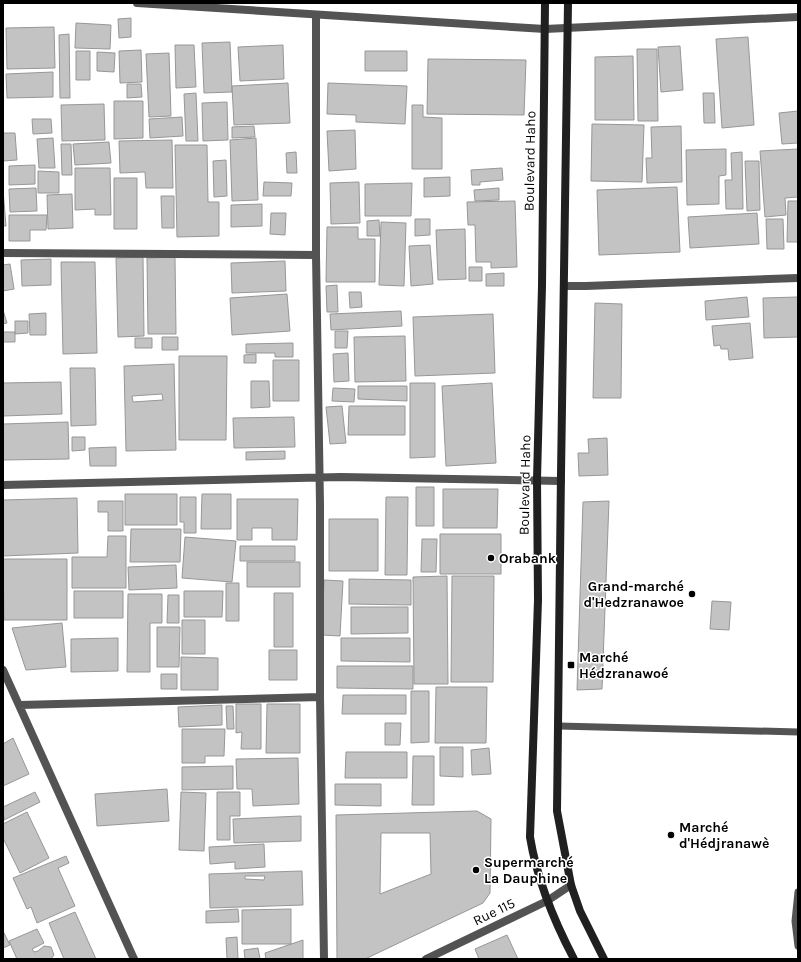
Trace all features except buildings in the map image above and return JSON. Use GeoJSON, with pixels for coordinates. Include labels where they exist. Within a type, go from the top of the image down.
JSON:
{"type":"FeatureCollection","features":[{"type":"Feature","properties":{"kind":"main road","name":"Boulevard Haho"},"geometry":{"type":"LineString","coordinates":[[545,3],[537,479],[538,600],[530,837],[534,862],[547,901],[574,959]]}},
{"type":"Feature","properties":{"kind":"main road"},"geometry":{"type":"LineString","coordinates":[[568,3],[569,28],[557,811],[571,885],[580,911],[604,959]]}},
{"type":"Feature","properties":{"kind":"street"},"geometry":{"type":"LineString","coordinates":[[137,3],[316,16],[545,29],[798,17]]}},
{"type":"Feature","properties":{"kind":"street"},"geometry":{"type":"LineString","coordinates":[[316,16],[316,255],[324,959]]}},
{"type":"Feature","properties":{"kind":"street"},"geometry":{"type":"LineString","coordinates":[[3,253],[316,255]]}},
{"type":"Feature","properties":{"kind":"street"},"geometry":{"type":"LineString","coordinates":[[564,286],[798,278]]}},
{"type":"Feature","properties":{"kind":"street"},"geometry":{"type":"LineString","coordinates":[[3,485],[319,477],[537,479],[561,481]]}},
{"type":"Feature","properties":{"kind":"street"},"geometry":{"type":"LineString","coordinates":[[3,670],[134,959]]}},
{"type":"Feature","properties":{"kind":"street"},"geometry":{"type":"LineString","coordinates":[[20,705],[320,697]]}},
{"type":"Feature","properties":{"kind":"street","name":"Rue 115"},"geometry":{"type":"LineString","coordinates":[[426,959],[547,901],[571,885]]}},
{"type":"Feature","properties":{"kind":"lane"},"geometry":{"type":"LineString","coordinates":[[558,726],[798,732]]}},
{"type":"Feature","properties":{"kind":"lane"},"geometry":{"type":"LineString","coordinates":[[798,892],[795,921],[798,946]]}},
{"type":"Feature","properties":{"kind":"place","name":"Orabank"},"geometry":{"type":"Point","coordinates":[491,558]}},
{"type":"Feature","properties":{"kind":"place","name":"Grand-marché d'Hedzranawoe"},"geometry":{"type":"Point","coordinates":[692,594]}},
{"type":"Feature","properties":{"kind":"place","name":"Marché Hédzranawoé"},"geometry":{"type":"Point","coordinates":[571,665]}},
{"type":"Feature","properties":{"kind":"place","name":"Marché d'Hédjranawè"},"geometry":{"type":"Point","coordinates":[671,835]}},
{"type":"Feature","properties":{"kind":"place","name":"Supermarché La Dauphine"},"geometry":{"type":"Point","coordinates":[476,870]}}]}
